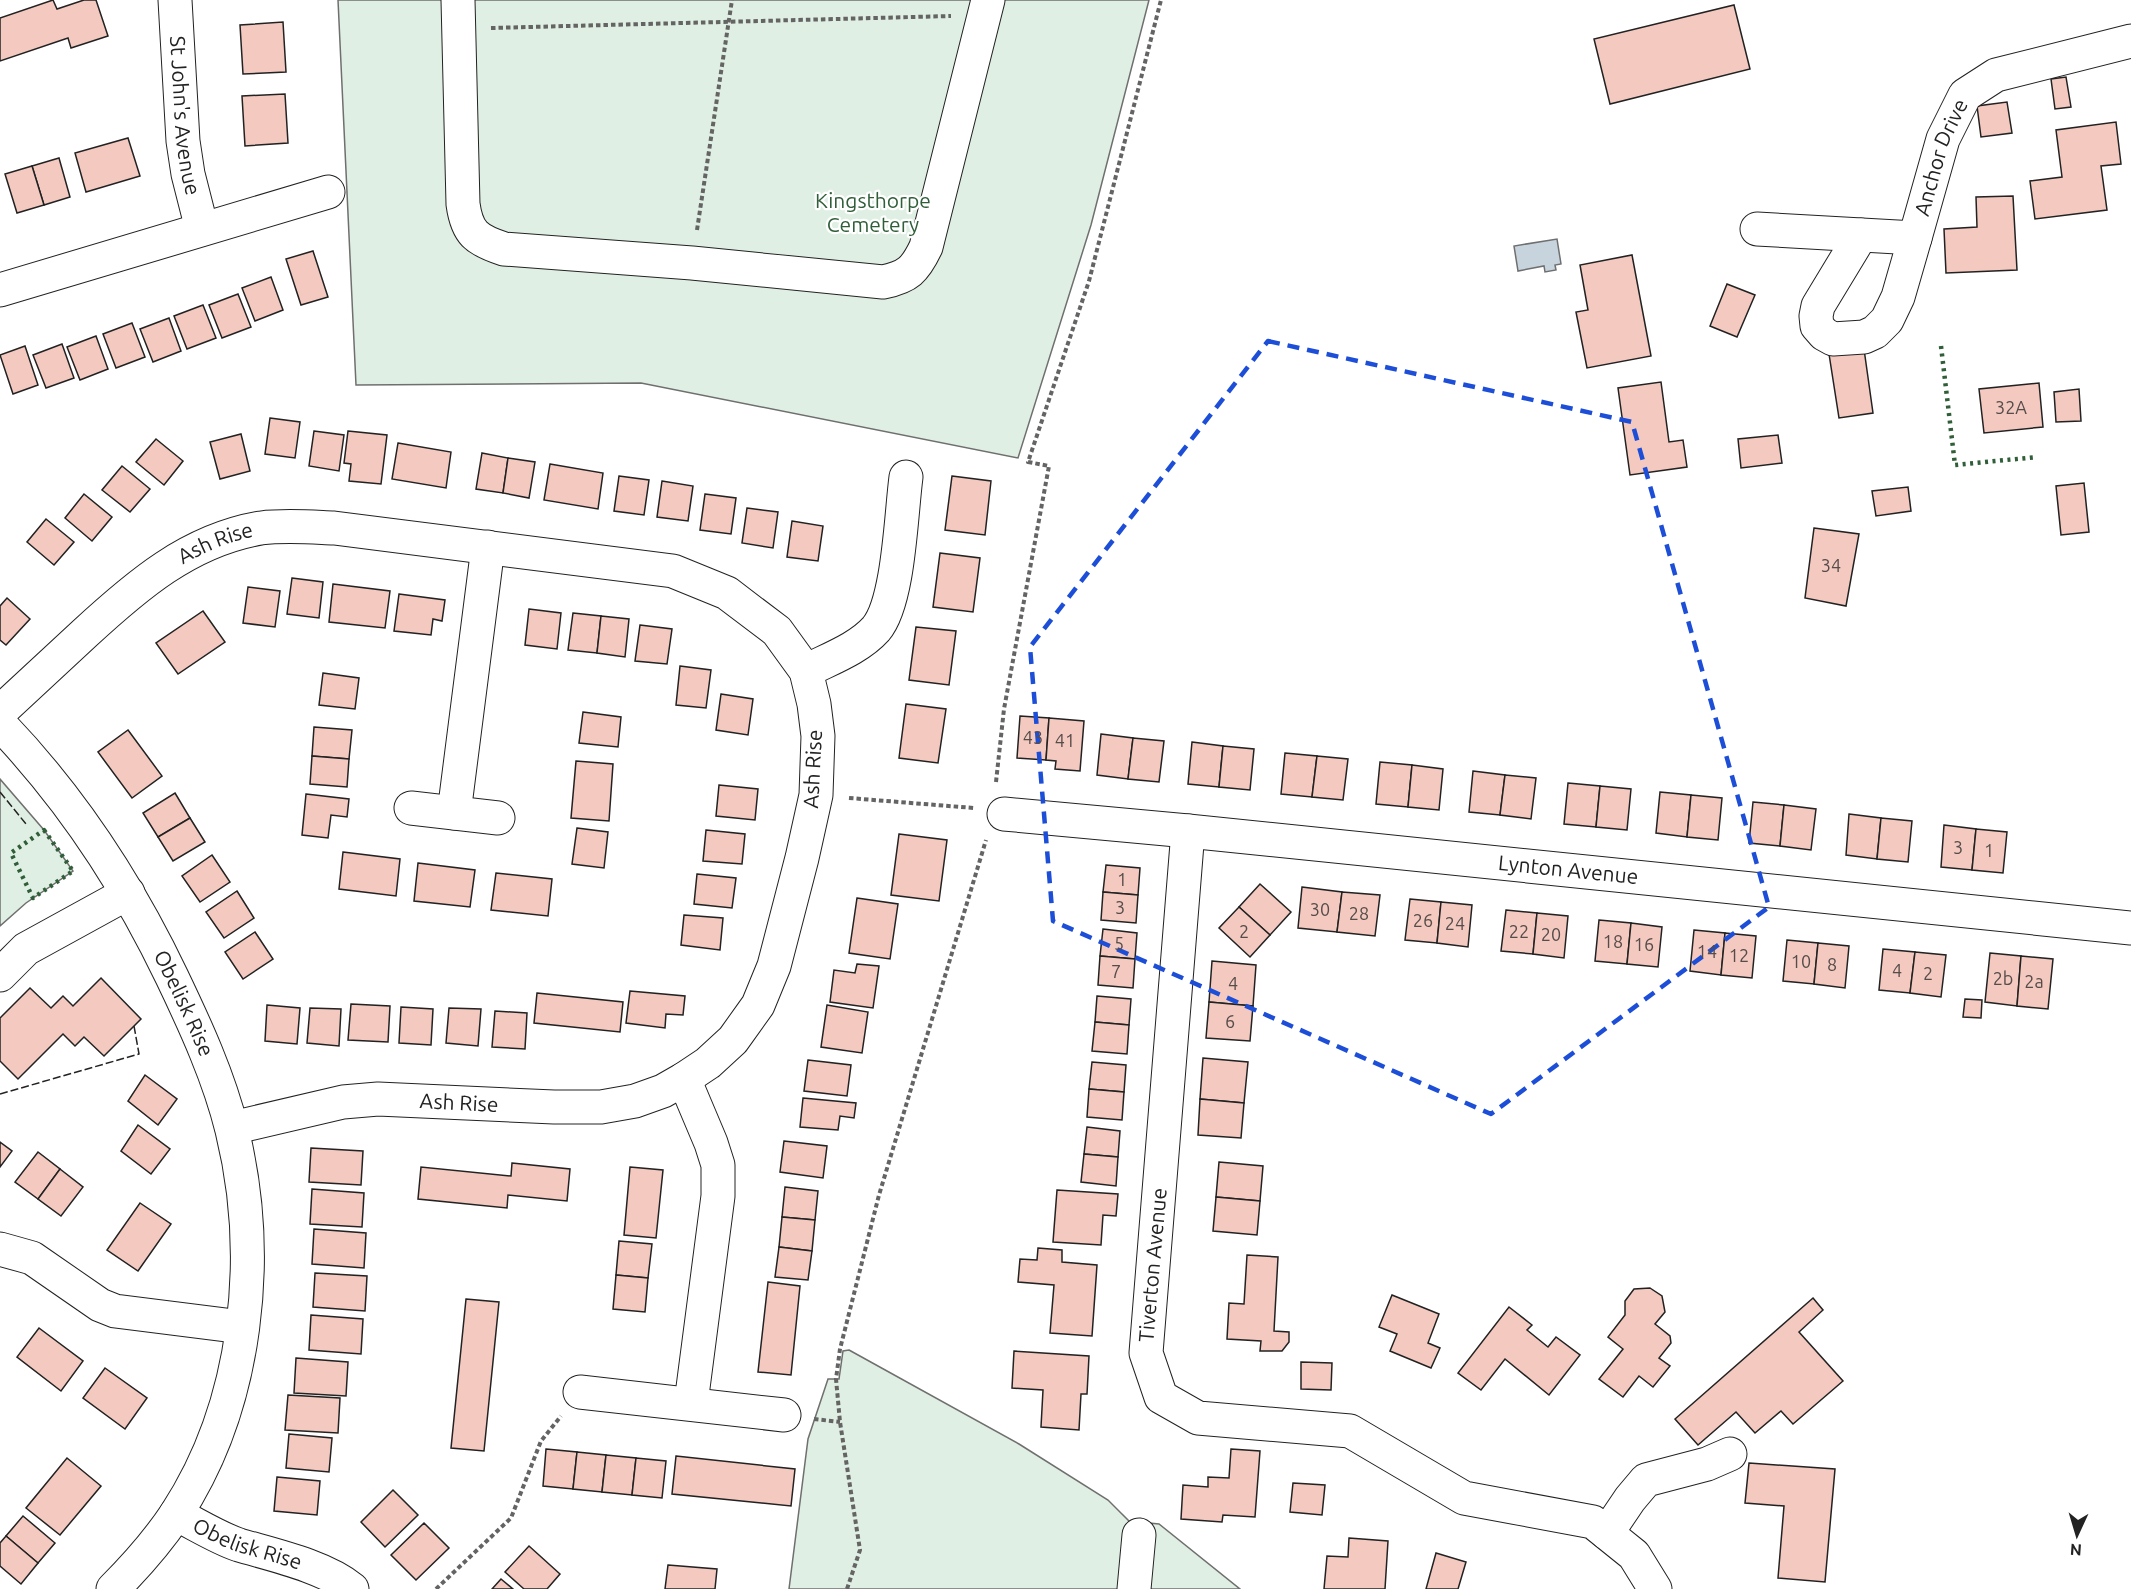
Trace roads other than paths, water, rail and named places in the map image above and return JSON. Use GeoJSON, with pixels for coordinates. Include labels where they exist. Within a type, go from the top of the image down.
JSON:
{"type":"FeatureCollection","features":[{"type":"Feature","properties":{"kind":"street","name":"St John's Avenue"},"geometry":{"type":"LineString","coordinates":[[175,0],[183,141],[188,174],[202,229]]}},
{"type":"Feature","properties":{"kind":"street"},"geometry":{"type":"LineString","coordinates":[[458,15],[465,221],[474,235],[485,243],[504,249],[692,263],[883,282],[898,279],[910,272],[926,247],[987,7]]}},
{"type":"Feature","properties":{"kind":"street","name":"Anchor Drive"},"geometry":{"type":"LineString","coordinates":[[1757,229],[1915,238],[1943,139],[1965,95],[1996,75],[2131,41]]}},
{"type":"Feature","properties":{"kind":"street"},"geometry":{"type":"LineString","coordinates":[[0,290],[328,192]]}},
{"type":"Feature","properties":{"kind":"street"},"geometry":{"type":"LineString","coordinates":[[1861,235],[1818,306],[1817,326],[1833,339],[1864,337],[1875,332],[1887,320],[1898,297],[1915,238]]}},
{"type":"Feature","properties":{"kind":"street"},"geometry":{"type":"LineString","coordinates":[[806,671],[856,645],[876,629],[887,611],[894,586],[906,477]]}},
{"type":"Feature","properties":{"kind":"street","name":"Ash Rise"},"geometry":{"type":"LineString","coordinates":[[0,712],[123,598],[146,579],[186,553],[223,537],[262,528],[299,526],[334,528],[673,571],[727,593],[777,632],[806,671],[814,704],[818,736],[816,795],[802,858],[774,966],[758,1005],[733,1040],[708,1063],[663,1091],[635,1101],[601,1107],[378,1099],[343,1102],[232,1128]]}},
{"type":"Feature","properties":{"kind":"street"},"geometry":{"type":"LineString","coordinates":[[454,813],[489,547]]}},
{"type":"Feature","properties":{"kind":"street","name":"Obelisk Rise"},"geometry":{"type":"LineString","coordinates":[[0,724],[26,751],[66,801],[128,893],[158,947],[213,1070],[232,1128],[242,1174],[247,1216],[246,1279],[242,1327],[234,1373],[218,1431],[176,1514],[150,1548],[113,1589]]}},
{"type":"Feature","properties":{"kind":"street"},"geometry":{"type":"LineString","coordinates":[[411,808],[498,818]]}},
{"type":"Feature","properties":{"kind":"street","name":"Lynton Avenue"},"geometry":{"type":"LineString","coordinates":[[999,814],[1188,831],[2131,928]]}},
{"type":"Feature","properties":{"kind":"street","name":"Tiverton Avenue"},"geometry":{"type":"LineString","coordinates":[[1188,831],[1146,1353],[1161,1397],[1198,1418],[1350,1431],[1464,1498],[1593,1522],[1634,1555],[1655,1589]]}},
{"type":"Feature","properties":{"kind":"street"},"geometry":{"type":"LineString","coordinates":[[0,975],[26,949],[128,893]]}},
{"type":"Feature","properties":{"kind":"street"},"geometry":{"type":"LineString","coordinates":[[684,1079],[718,1165],[718,1196],[691,1403]]}},
{"type":"Feature","properties":{"kind":"street"},"geometry":{"type":"LineString","coordinates":[[0,1249],[32,1258],[100,1305],[115,1311],[242,1327]]}},
{"type":"Feature","properties":{"kind":"street"},"geometry":{"type":"LineString","coordinates":[[580,1392],[799,1417]]}},
{"type":"Feature","properties":{"kind":"street"},"geometry":{"type":"LineString","coordinates":[[1607,1533],[1646,1480],[1707,1464],[1730,1454]]}},
{"type":"Feature","properties":{"kind":"street","name":"Obelisk Rise"},"geometry":{"type":"LineString","coordinates":[[176,1514],[237,1544],[282,1556],[343,1582],[351,1589]]}},
{"type":"Feature","properties":{"kind":"street"},"geometry":{"type":"LineString","coordinates":[[1134,1589],[1139,1535]]}},
{"type":"Feature","properties":{"kind":"park label","name":"Kingsthorpe Cemetery"},"geometry":{"type":"Point","coordinates":[873,213]}}]}
